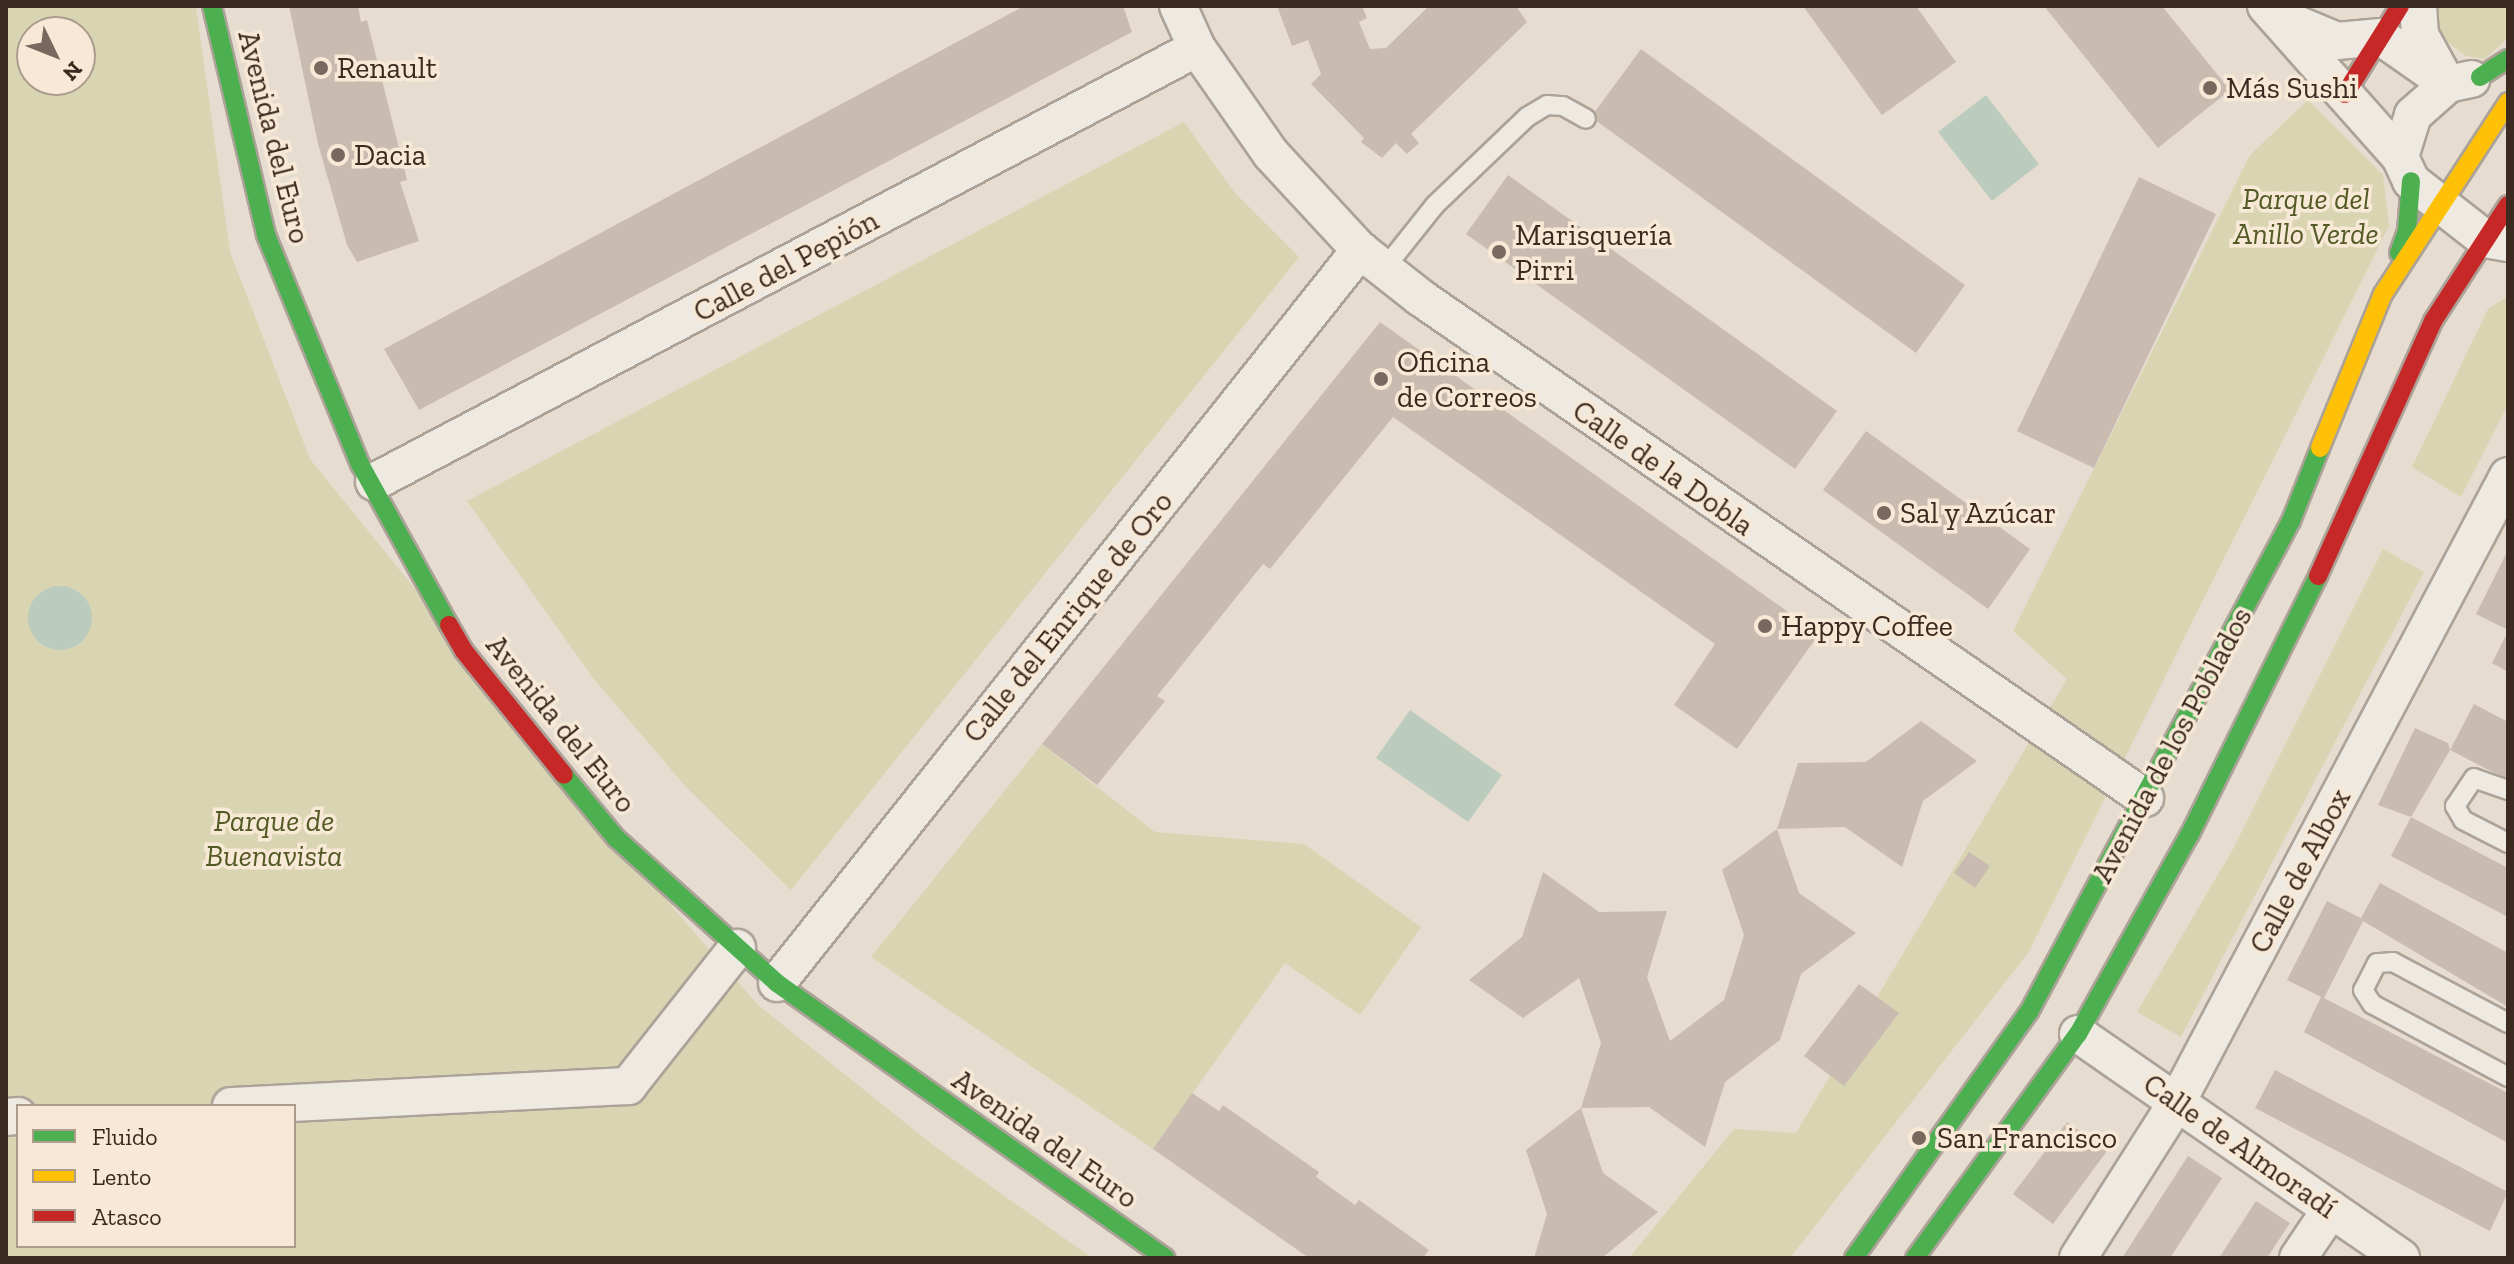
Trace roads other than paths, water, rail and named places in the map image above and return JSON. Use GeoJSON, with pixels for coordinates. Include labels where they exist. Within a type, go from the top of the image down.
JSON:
{"type":"FeatureCollection","features":[{"type":"Feature","properties":{"kind":"main road","name":"Avenida del Euro"},"geometry":{"type":"LineString","coordinates":[[212,6],[266,235],[360,464],[374,482],[464,651],[616,838],[777,983],[1165,1258]]}},
{"type":"Feature","properties":{"kind":"main road"},"geometry":{"type":"LineString","coordinates":[[2345,94],[2400,6]]}},
{"type":"Feature","properties":{"kind":"main road","name":"Avenida de los Poblados"},"geometry":{"type":"LineString","coordinates":[[1854,1258],[2029,1012],[2291,521],[2383,294],[2508,102]]}},
{"type":"Feature","properties":{"kind":"main road"},"geometry":{"type":"LineString","coordinates":[[2383,294],[2407,231],[2405,169]]}},
{"type":"Feature","properties":{"kind":"main road","name":"Avenida de los Poblados"},"geometry":{"type":"LineString","coordinates":[[1915,1258],[2078,1034],[2190,834],[2296,625],[2433,321],[2493,251],[2508,205]]}},
{"type":"Feature","properties":{"kind":"main road"},"geometry":{"type":"LineString","coordinates":[[2433,321],[2493,251]]}},
{"type":"Feature","properties":{"kind":"street","name":"Calle de la Dobla"},"geometry":{"type":"LineString","coordinates":[[1178,6],[1197,48],[1271,154],[1372,260],[2145,798]]}},
{"type":"Feature","properties":{"kind":"street"},"geometry":{"type":"LineString","coordinates":[[2418,6],[2420,35],[2486,79]]}},
{"type":"Feature","properties":{"kind":"street"},"geometry":{"type":"LineString","coordinates":[[2271,10],[2337,41],[2381,37],[2486,79]]}},
{"type":"Feature","properties":{"kind":"street"},"geometry":{"type":"LineString","coordinates":[[2271,10],[2345,94],[2405,169],[2493,251]]}},
{"type":"Feature","properties":{"kind":"street","name":"Calle del Pepión"},"geometry":{"type":"LineString","coordinates":[[374,482],[1197,48]]}},
{"type":"Feature","properties":{"kind":"street"},"geometry":{"type":"LineString","coordinates":[[2405,169],[2413,115],[2486,79]]}},
{"type":"Feature","properties":{"kind":"street","name":"Calle del Enrique de Oro"},"geometry":{"type":"LineString","coordinates":[[777,983],[1372,260]]}},
{"type":"Feature","properties":{"kind":"street","name":"Calle de Albox"},"geometry":{"type":"LineString","coordinates":[[2078,1258],[2177,1102],[2508,476]]}},
{"type":"Feature","properties":{"kind":"street"},"geometry":{"type":"LineString","coordinates":[[271,1104],[628,1086],[737,948]]}},
{"type":"Feature","properties":{"kind":"street","name":"Calle de Almoradí"},"geometry":{"type":"LineString","coordinates":[[2078,1034],[2401,1258]]}},
{"type":"Feature","properties":{"kind":"street"},"geometry":{"type":"LineString","coordinates":[[2298,1258],[2331,1209]]}},
{"type":"Feature","properties":{"kind":"lane"},"geometry":{"type":"LineString","coordinates":[[1372,260],[1527,117],[1547,105],[1563,106],[1586,119]]}},
{"type":"Feature","properties":{"kind":"lane"},"geometry":{"type":"LineString","coordinates":[[2508,790],[2474,778],[2455,806],[2463,820],[2508,843]]}},
{"type":"Feature","properties":{"kind":"lane"},"geometry":{"type":"LineString","coordinates":[[2508,1023],[2393,962],[2377,963],[2363,990],[2372,1004],[2508,1077]]}},
{"type":"Feature","properties":{"kind":"place","name":"Renault"},"geometry":{"type":"Point","coordinates":[321,68]}},
{"type":"Feature","properties":{"kind":"place","name":"Más Sushi"},"geometry":{"type":"Point","coordinates":[2210,88]}},
{"type":"Feature","properties":{"kind":"place","name":"Dacia"},"geometry":{"type":"Point","coordinates":[338,155]}},
{"type":"Feature","properties":{"kind":"place","name":"Marisquería Pirri"},"geometry":{"type":"Point","coordinates":[1499,252]}},
{"type":"Feature","properties":{"kind":"place","name":"Oficina de Correos"},"geometry":{"type":"Point","coordinates":[1381,379]}},
{"type":"Feature","properties":{"kind":"place","name":"Sal y Azúcar"},"geometry":{"type":"Point","coordinates":[1884,513]}},
{"type":"Feature","properties":{"kind":"place","name":"Happy Coffee"},"geometry":{"type":"Point","coordinates":[1765,626]}},
{"type":"Feature","properties":{"kind":"place","name":"San Francisco"},"geometry":{"type":"Point","coordinates":[1919,1138]}},
{"type":"Feature","properties":{"kind":"park label","name":"Parque del Anillo Verde"},"geometry":{"type":"Point","coordinates":[2306,216]}},
{"type":"Feature","properties":{"kind":"park label","name":"Parque de Buenavista"},"geometry":{"type":"Point","coordinates":[274,838]}}]}
